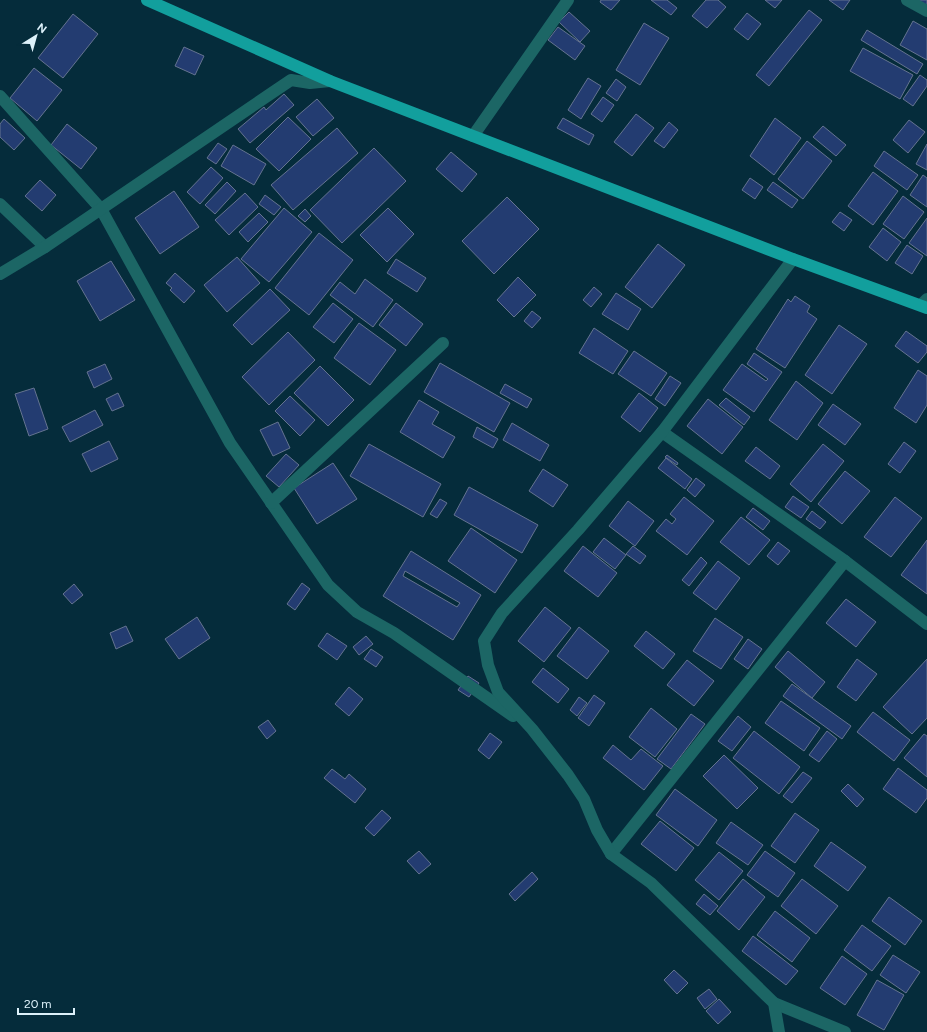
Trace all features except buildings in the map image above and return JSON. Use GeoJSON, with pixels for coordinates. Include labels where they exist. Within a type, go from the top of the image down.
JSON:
{"type":"FeatureCollection","features":[{"type":"Feature","properties":{"kind":"main road"},"geometry":{"type":"LineString","coordinates":[[147,0],[330,81],[793,259],[925,304]]}},
{"type":"Feature","properties":{"kind":"street"},"geometry":{"type":"LineString","coordinates":[[473,136],[568,0]]}},
{"type":"Feature","properties":{"kind":"street"},"geometry":{"type":"LineString","coordinates":[[907,0],[927,11]]}},
{"type":"Feature","properties":{"kind":"street"},"geometry":{"type":"LineString","coordinates":[[0,274],[45,247],[291,80],[310,83],[330,81]]}},
{"type":"Feature","properties":{"kind":"street"},"geometry":{"type":"LineString","coordinates":[[0,96],[101,209],[230,443],[328,585],[358,612],[394,633],[532,729]]}},
{"type":"Feature","properties":{"kind":"street"},"geometry":{"type":"LineString","coordinates":[[0,204],[45,247]]}},
{"type":"Feature","properties":{"kind":"street"},"geometry":{"type":"LineString","coordinates":[[793,259],[662,432],[578,530],[502,613],[484,640],[488,665],[498,692],[532,729],[568,775],[584,799],[597,830],[611,854],[651,883],[774,1004],[845,1032]]}},
{"type":"Feature","properties":{"kind":"street"},"geometry":{"type":"LineString","coordinates":[[271,504],[443,343]]}},
{"type":"Feature","properties":{"kind":"street"},"geometry":{"type":"LineString","coordinates":[[662,432],[845,561],[927,624]]}},
{"type":"Feature","properties":{"kind":"street"},"geometry":{"type":"LineString","coordinates":[[611,854],[845,561]]}},
{"type":"Feature","properties":{"kind":"street"},"geometry":{"type":"LineString","coordinates":[[774,1004],[779,1032]]}}]}
